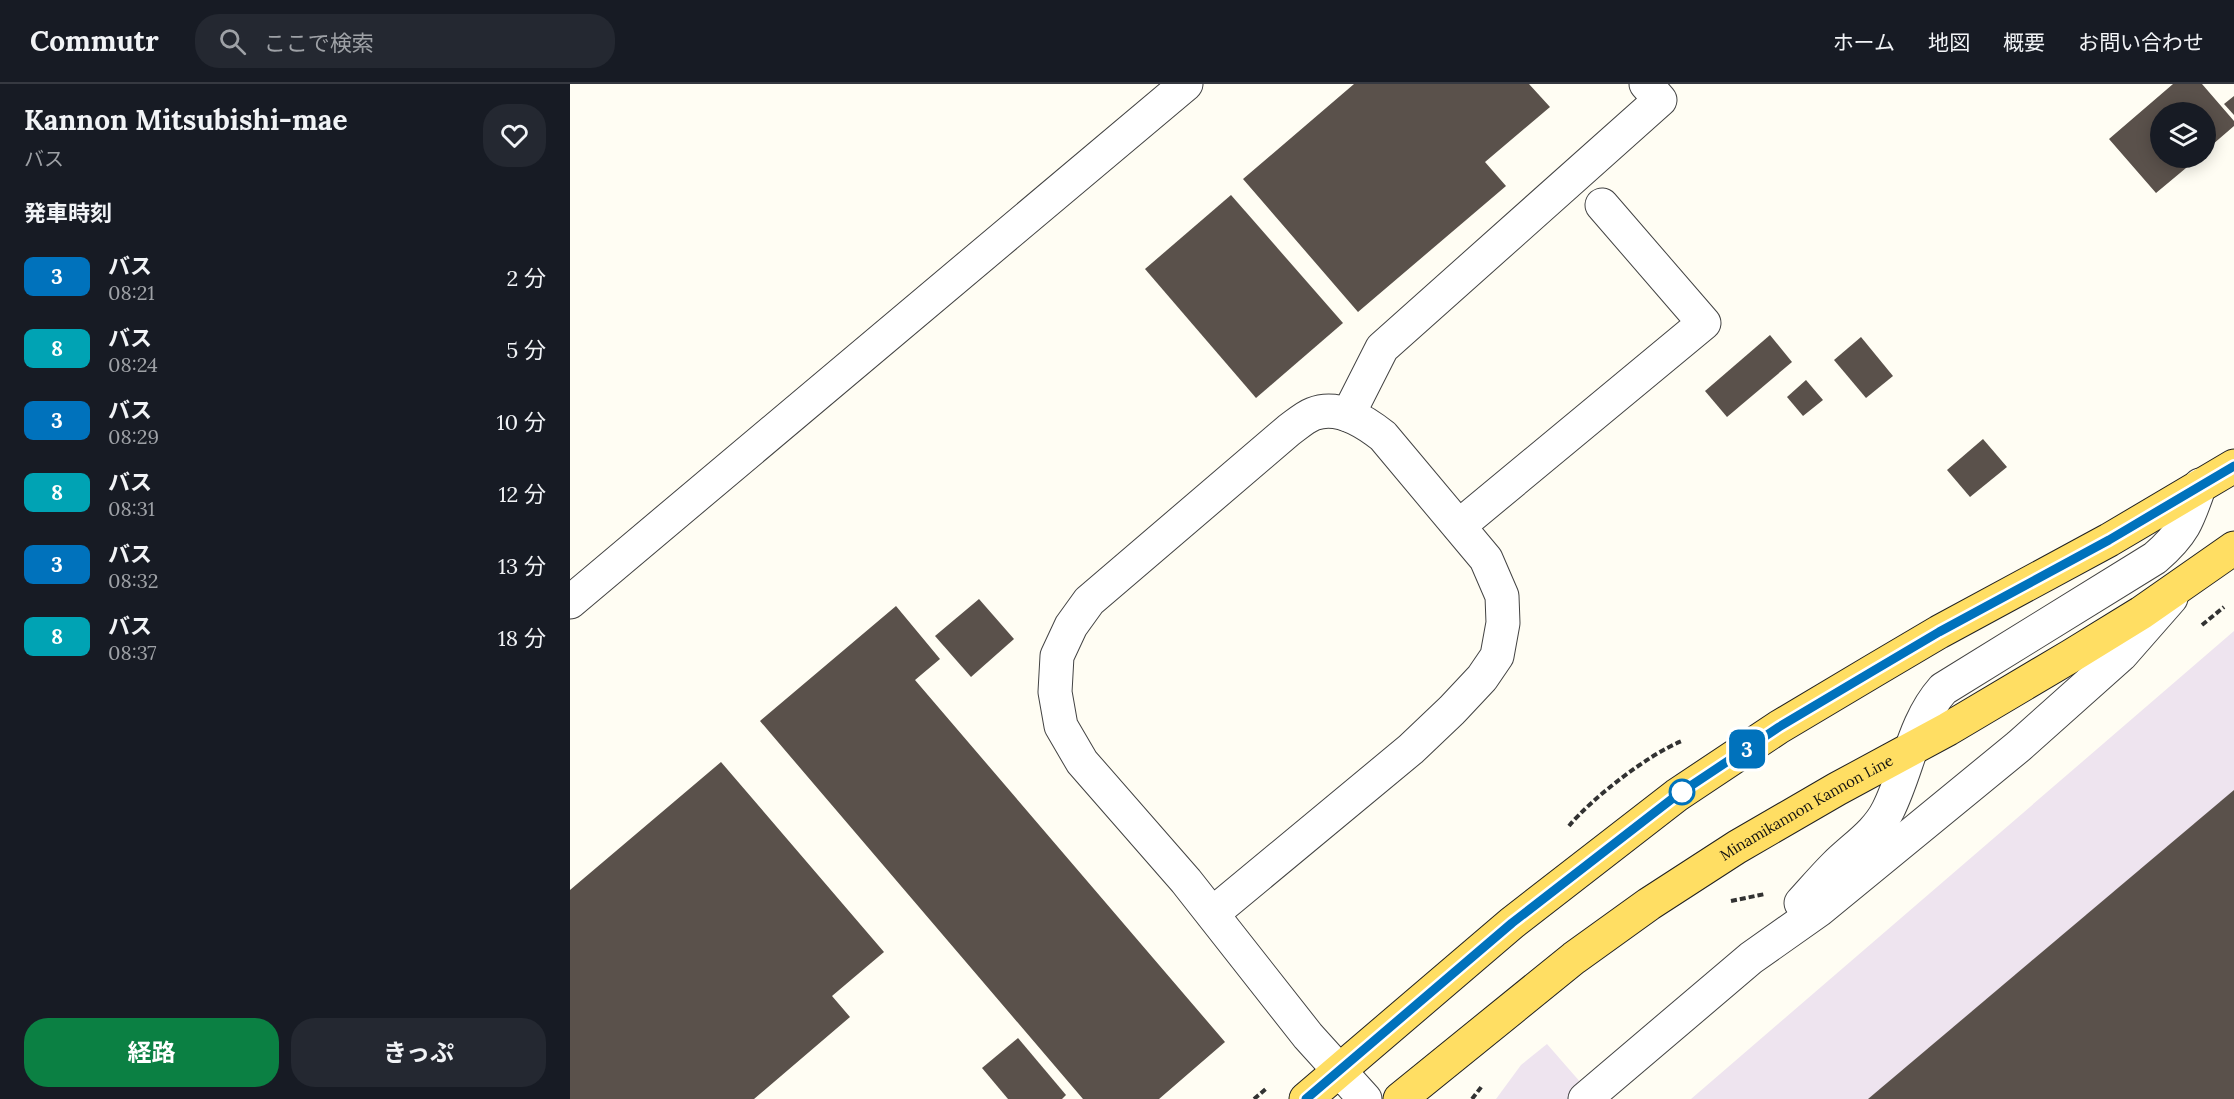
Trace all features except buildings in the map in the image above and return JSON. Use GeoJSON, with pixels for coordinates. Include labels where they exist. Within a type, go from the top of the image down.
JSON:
{"type":"FeatureCollection","features":[{"type":"Feature","properties":{"kind":"main road"},"geometry":{"type":"LineString","coordinates":[[1306,1099],[1512,923],[1677,795],[1779,727],[1939,632],[2109,540],[2234,466]]}},
{"type":"Feature","properties":{"kind":"main road","name":"Minamikannon Kannon Line"},"geometry":{"type":"LineString","coordinates":[[1400,1099],[1574,958],[1649,904],[1737,847],[2081,650],[2141,613],[2234,548]]}},
{"type":"Feature","properties":{"kind":"lane"},"geometry":{"type":"LineString","coordinates":[[570,602],[1186,84]]}},
{"type":"Feature","properties":{"kind":"lane"},"geometry":{"type":"LineString","coordinates":[[1348,415],[1382,348],[1660,100],[1646,84]]}},
{"type":"Feature","properties":{"kind":"lane"},"geometry":{"type":"LineString","coordinates":[[1459,526],[1704,323],[1602,205]]}},
{"type":"Feature","properties":{"kind":"lane"},"geometry":{"type":"LineString","coordinates":[[1212,914],[1411,749],[1460,702],[1482,678],[1497,656],[1503,623],[1502,596],[1486,559],[1383,436],[1366,423],[1335,411],[1313,414],[1289,430],[1089,601],[1071,626],[1057,656],[1055,692],[1061,726],[1082,762],[1212,914],[1308,1036],[1365,1099]]}},
{"type":"Feature","properties":{"kind":"lane"},"geometry":{"type":"LineString","coordinates":[[1751,957],[1836,865],[1867,839],[1879,824],[1891,803],[1924,715],[1943,690],[2143,566],[2168,547],[2179,536],[2187,522],[2200,485]]}},
{"type":"Feature","properties":{"kind":"lane"},"geometry":{"type":"LineString","coordinates":[[1585,1099],[1751,957],[1819,910],[2019,746],[2121,655],[2185,582]]}},
{"type":"Feature","properties":{"kind":"shaded area"},"geometry":{"type":"Polygon","coordinates":[[[2234,631],[2234,1099],[1691,1099],[2234,631]]]}},
{"type":"Feature","properties":{"kind":"shaded area"},"geometry":{"type":"Polygon","coordinates":[[[1547,1044],[1595,1099],[1496,1099],[1521,1065],[1547,1044]]]}},
{"type":"Feature","properties":{"kind":"bus line","name":"3"},"geometry":{"type":"LineString","coordinates":[[1306,1099],[1512,923],[1677,795],[1779,727],[1939,632],[2109,540],[2234,466]]}}]}
